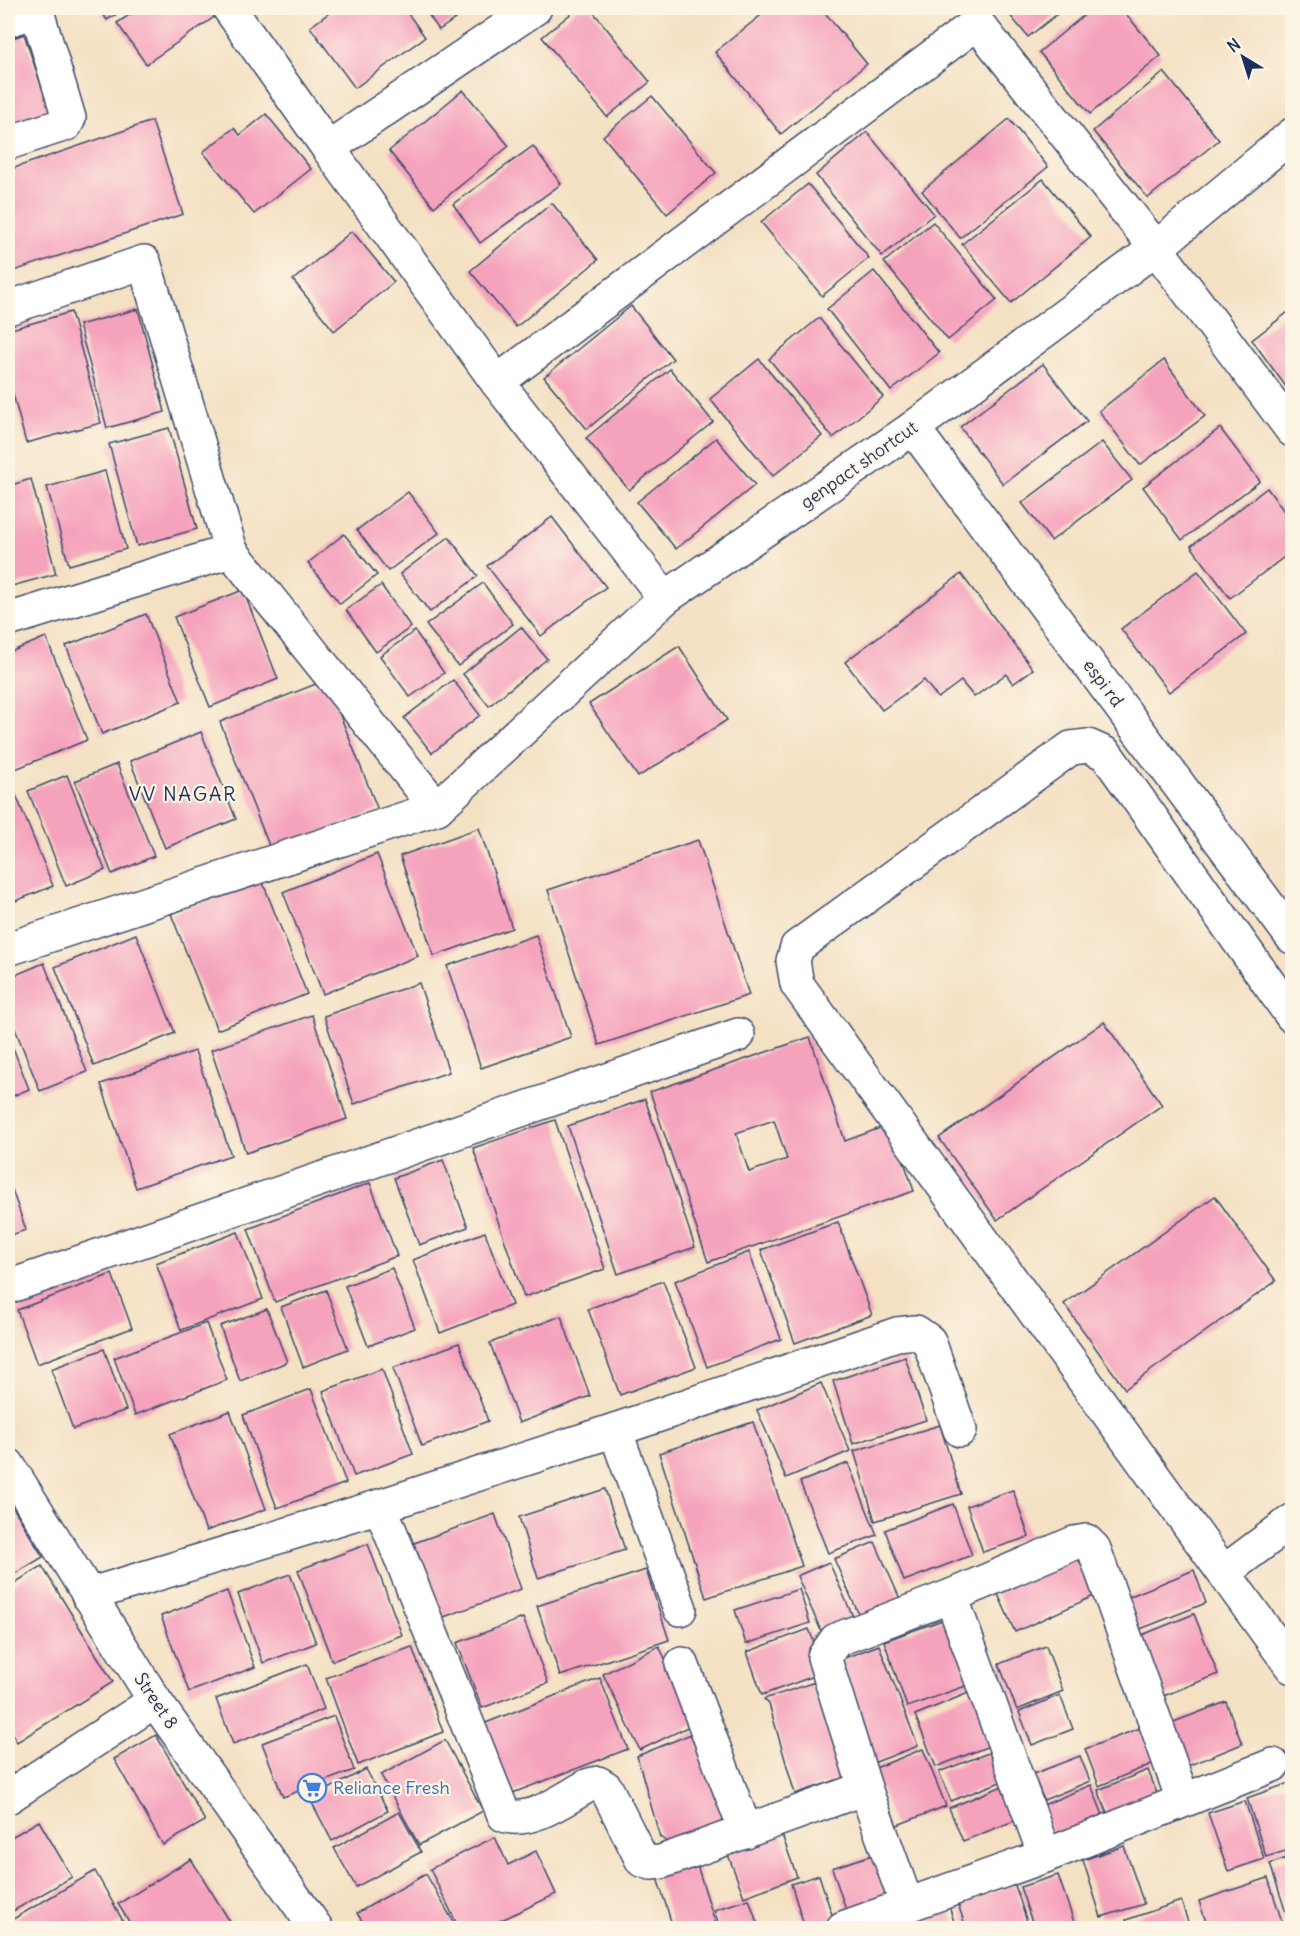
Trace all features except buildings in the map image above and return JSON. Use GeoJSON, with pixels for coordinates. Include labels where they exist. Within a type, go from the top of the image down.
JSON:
{"type":"FeatureCollection","features":[{"type":"Feature","properties":{"kind":"street"},"geometry":{"type":"LineString","coordinates":[[229,8],[497,382],[665,598]]}},
{"type":"Feature","properties":{"kind":"street"},"geometry":{"type":"LineString","coordinates":[[328,148],[535,8]]}},
{"type":"Feature","properties":{"kind":"street"},"geometry":{"type":"LineString","coordinates":[[8,143],[66,124],[69,118],[27,13]]}},
{"type":"Feature","properties":{"kind":"street"},"geometry":{"type":"LineString","coordinates":[[497,382],[977,23],[1156,248],[1293,430]]}},
{"type":"Feature","properties":{"kind":"street","name":"genpact shortcut"},"geometry":{"type":"LineString","coordinates":[[437,808],[665,598],[913,428],[1156,248],[1293,135]]}},
{"type":"Feature","properties":{"kind":"street"},"geometry":{"type":"LineString","coordinates":[[8,308],[144,262],[231,551],[437,808],[8,948]]}},
{"type":"Feature","properties":{"kind":"street","name":"espi rd"},"geometry":{"type":"LineString","coordinates":[[913,428],[1293,937]]}},
{"type":"Feature","properties":{"kind":"street"},"geometry":{"type":"LineString","coordinates":[[8,620],[231,551]]}},
{"type":"Feature","properties":{"kind":"street"},"geometry":{"type":"LineString","coordinates":[[1293,1016],[1106,754],[1088,746],[1071,748],[825,926],[797,947],[794,961],[797,984],[1293,1667]]}},
{"type":"Feature","properties":{"kind":"street"},"geometry":{"type":"LineString","coordinates":[[8,1287],[738,1035]]}},
{"type":"Feature","properties":{"kind":"street"},"geometry":{"type":"LineString","coordinates":[[88,1595],[380,1506],[615,1430],[897,1334],[916,1332],[929,1341],[960,1430]]}},
{"type":"Feature","properties":{"kind":"street"},"geometry":{"type":"LineString","coordinates":[[615,1430],[680,1609]]}},
{"type":"Feature","properties":{"kind":"street","name":"Street 8"},"geometry":{"type":"LineString","coordinates":[[8,1465],[155,1701],[316,1929]]}},
{"type":"Feature","properties":{"kind":"street"},"geometry":{"type":"LineString","coordinates":[[380,1506],[504,1815],[513,1819],[533,1815],[588,1785],[598,1783],[606,1788],[642,1860],[651,1863],[661,1862],[865,1788]]}},
{"type":"Feature","properties":{"kind":"street"},"geometry":{"type":"LineString","coordinates":[[1224,1572],[1293,1521]]}},
{"type":"Feature","properties":{"kind":"street"},"geometry":{"type":"LineString","coordinates":[[907,1905],[865,1788],[824,1657],[836,1640],[951,1596],[1074,1543],[1086,1541],[1094,1549],[1183,1800]]}},
{"type":"Feature","properties":{"kind":"street"},"geometry":{"type":"LineString","coordinates":[[951,1596],[1045,1856]]}},
{"type":"Feature","properties":{"kind":"street"},"geometry":{"type":"LineString","coordinates":[[682,1664],[746,1832]]}},
{"type":"Feature","properties":{"kind":"street"},"geometry":{"type":"LineString","coordinates":[[8,1797],[155,1701]]}},
{"type":"Feature","properties":{"kind":"street"},"geometry":{"type":"LineString","coordinates":[[843,1929],[1045,1856],[1274,1765]]}},
{"type":"Feature","properties":{"kind":"place","name":"Reliance Fresh"},"geometry":{"type":"Point","coordinates":[312,1788]}},
{"type":"Feature","properties":{"kind":"district","name":"VV NAGAR"},"geometry":{"type":"Point","coordinates":[183,794]}}]}
